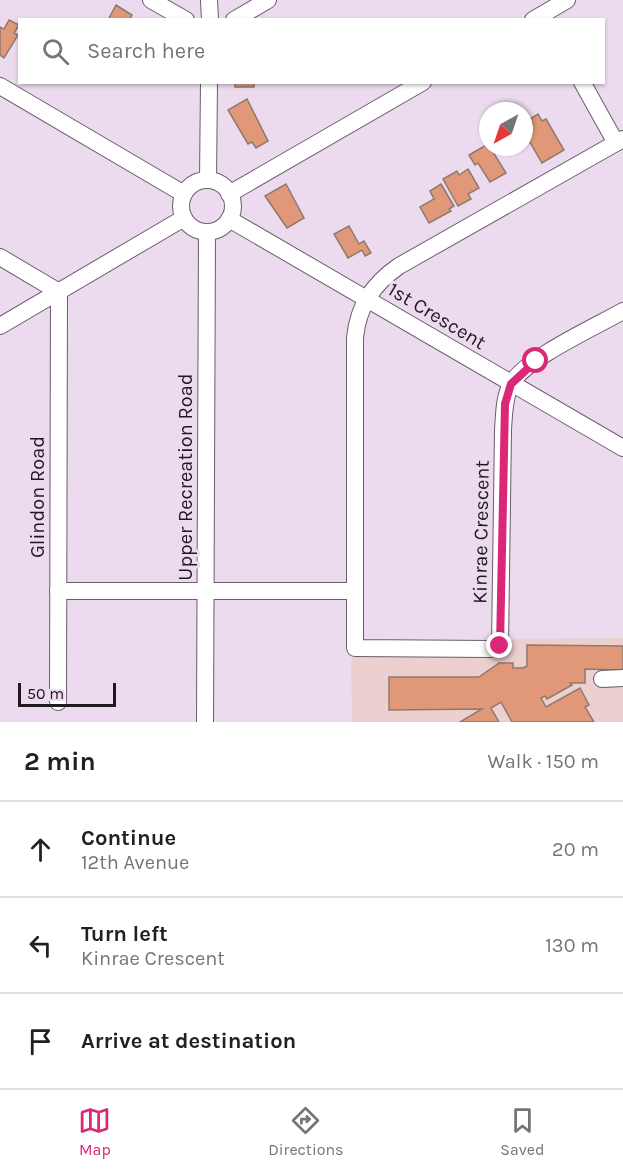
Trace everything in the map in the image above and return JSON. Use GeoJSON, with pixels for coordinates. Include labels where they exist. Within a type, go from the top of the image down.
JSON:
{"type":"FeatureCollection","features":[{"type":"Feature","properties":{"kind":"street"},"geometry":{"type":"LineString","coordinates":[[151,0],[182,18]]}},
{"type":"Feature","properties":{"kind":"street"},"geometry":{"type":"LineString","coordinates":[[209,0],[210,18]]}},
{"type":"Feature","properties":{"kind":"street"},"geometry":{"type":"LineString","coordinates":[[237,18],[268,0]]}},
{"type":"Feature","properties":{"kind":"street"},"geometry":{"type":"LineString","coordinates":[[539,13],[567,0]]}},
{"type":"Feature","properties":{"kind":"street"},"geometry":{"type":"LineString","coordinates":[[208,180],[209,84]]}},
{"type":"Feature","properties":{"kind":"street"},"geometry":{"type":"LineString","coordinates":[[229,194],[420,84]]}},
{"type":"Feature","properties":{"kind":"street"},"geometry":{"type":"LineString","coordinates":[[58,591],[354,591],[355,339],[359,314],[366,298],[384,277],[399,266],[619,141],[583,84]]}},
{"type":"Feature","properties":{"kind":"street"},"geometry":{"type":"LineString","coordinates":[[0,86],[184,194]]}},
{"type":"Feature","properties":{"kind":"street"},"geometry":{"type":"LineString","coordinates":[[208,180],[220,184],[229,194],[232,211],[229,219],[217,230],[207,232],[193,228],[184,218],[181,210],[184,194],[194,184],[208,180]]}},
{"type":"Feature","properties":{"kind":"street"},"geometry":{"type":"LineString","coordinates":[[0,326],[184,218]]}},
{"type":"Feature","properties":{"kind":"street","name":"1st Crescent"},"geometry":{"type":"LineString","coordinates":[[229,219],[623,448]]}},
{"type":"Feature","properties":{"kind":"street","name":"Upper Recreation Road"},"geometry":{"type":"LineString","coordinates":[[206,722],[207,232]]}},
{"type":"Feature","properties":{"kind":"street"},"geometry":{"type":"LineString","coordinates":[[0,257],[59,292]]}},
{"type":"Feature","properties":{"kind":"street","name":"Glindon Road"},"geometry":{"type":"LineString","coordinates":[[58,702],[59,292]]}},
{"type":"Feature","properties":{"kind":"street"},"geometry":{"type":"LineString","coordinates":[[511,384],[546,354],[623,311]]}},
{"type":"Feature","properties":{"kind":"street","name":"Kinrae Crescent"},"geometry":{"type":"LineString","coordinates":[[354,591],[356,648],[490,649],[500,646],[503,430],[505,404],[511,384]]}},
{"type":"Feature","properties":{"kind":"street"},"geometry":{"type":"LineString","coordinates":[[602,679],[623,678]]}},
{"type":"Feature","properties":{"kind":"shaded area"},"geometry":{"type":"Polygon","coordinates":[[[623,638],[623,722],[352,722],[351,663],[355,648],[500,646],[515,639],[623,638]]]}},
{"type":"Feature","properties":{"kind":"building"},"geometry":{"type":"Polygon","coordinates":[[[116,5],[132,15],[130,18],[109,18],[116,5]]]}},
{"type":"Feature","properties":{"kind":"building"},"geometry":{"type":"Polygon","coordinates":[[[9,20],[18,24],[14,33],[18,35],[4,58],[0,55],[0,27],[4,29],[9,20]]]}},
{"type":"Feature","properties":{"kind":"building"},"geometry":{"type":"Polygon","coordinates":[[[235,84],[254,84],[254,87],[235,87],[235,84]]]}},
{"type":"Feature","properties":{"kind":"building"},"geometry":{"type":"Polygon","coordinates":[[[247,99],[268,141],[256,148],[252,142],[248,144],[228,110],[247,99]]]}},
{"type":"Feature","properties":{"kind":"building"},"geometry":{"type":"Polygon","coordinates":[[[538,114],[542,121],[546,119],[564,150],[542,163],[533,148],[533,117],[538,114]]]}},
{"type":"Feature","properties":{"kind":"building"},"geometry":{"type":"Polygon","coordinates":[[[479,149],[479,156],[495,156],[506,173],[490,182],[478,163],[475,165],[469,155],[479,149]]]}},
{"type":"Feature","properties":{"kind":"building"},"geometry":{"type":"Polygon","coordinates":[[[468,169],[479,188],[468,194],[471,199],[458,206],[443,179],[457,171],[459,175],[468,169]]]}},
{"type":"Feature","properties":{"kind":"building"},"geometry":{"type":"Polygon","coordinates":[[[286,184],[304,218],[287,228],[265,196],[286,184]]]}},
{"type":"Feature","properties":{"kind":"building"},"geometry":{"type":"Polygon","coordinates":[[[441,184],[454,206],[449,209],[451,211],[429,223],[420,207],[434,199],[430,191],[441,184]]]}},
{"type":"Feature","properties":{"kind":"building"},"geometry":{"type":"Polygon","coordinates":[[[349,226],[359,244],[364,241],[371,253],[365,256],[362,250],[348,258],[334,234],[349,226]]]}},
{"type":"Feature","properties":{"kind":"building"},"geometry":{"type":"Polygon","coordinates":[[[527,645],[623,646],[623,670],[585,669],[585,683],[570,683],[572,685],[547,699],[545,696],[541,698],[546,707],[580,688],[589,705],[585,707],[594,722],[512,722],[501,702],[491,708],[499,722],[460,722],[482,709],[389,710],[389,677],[479,677],[499,663],[513,663],[513,668],[523,668],[527,666],[527,645]]]}},
{"type":"Feature","properties":{"kind":"route"},"geometry":{"type":"LineString","coordinates":[[500,646],[505,404],[511,384],[536,361]]}}]}
